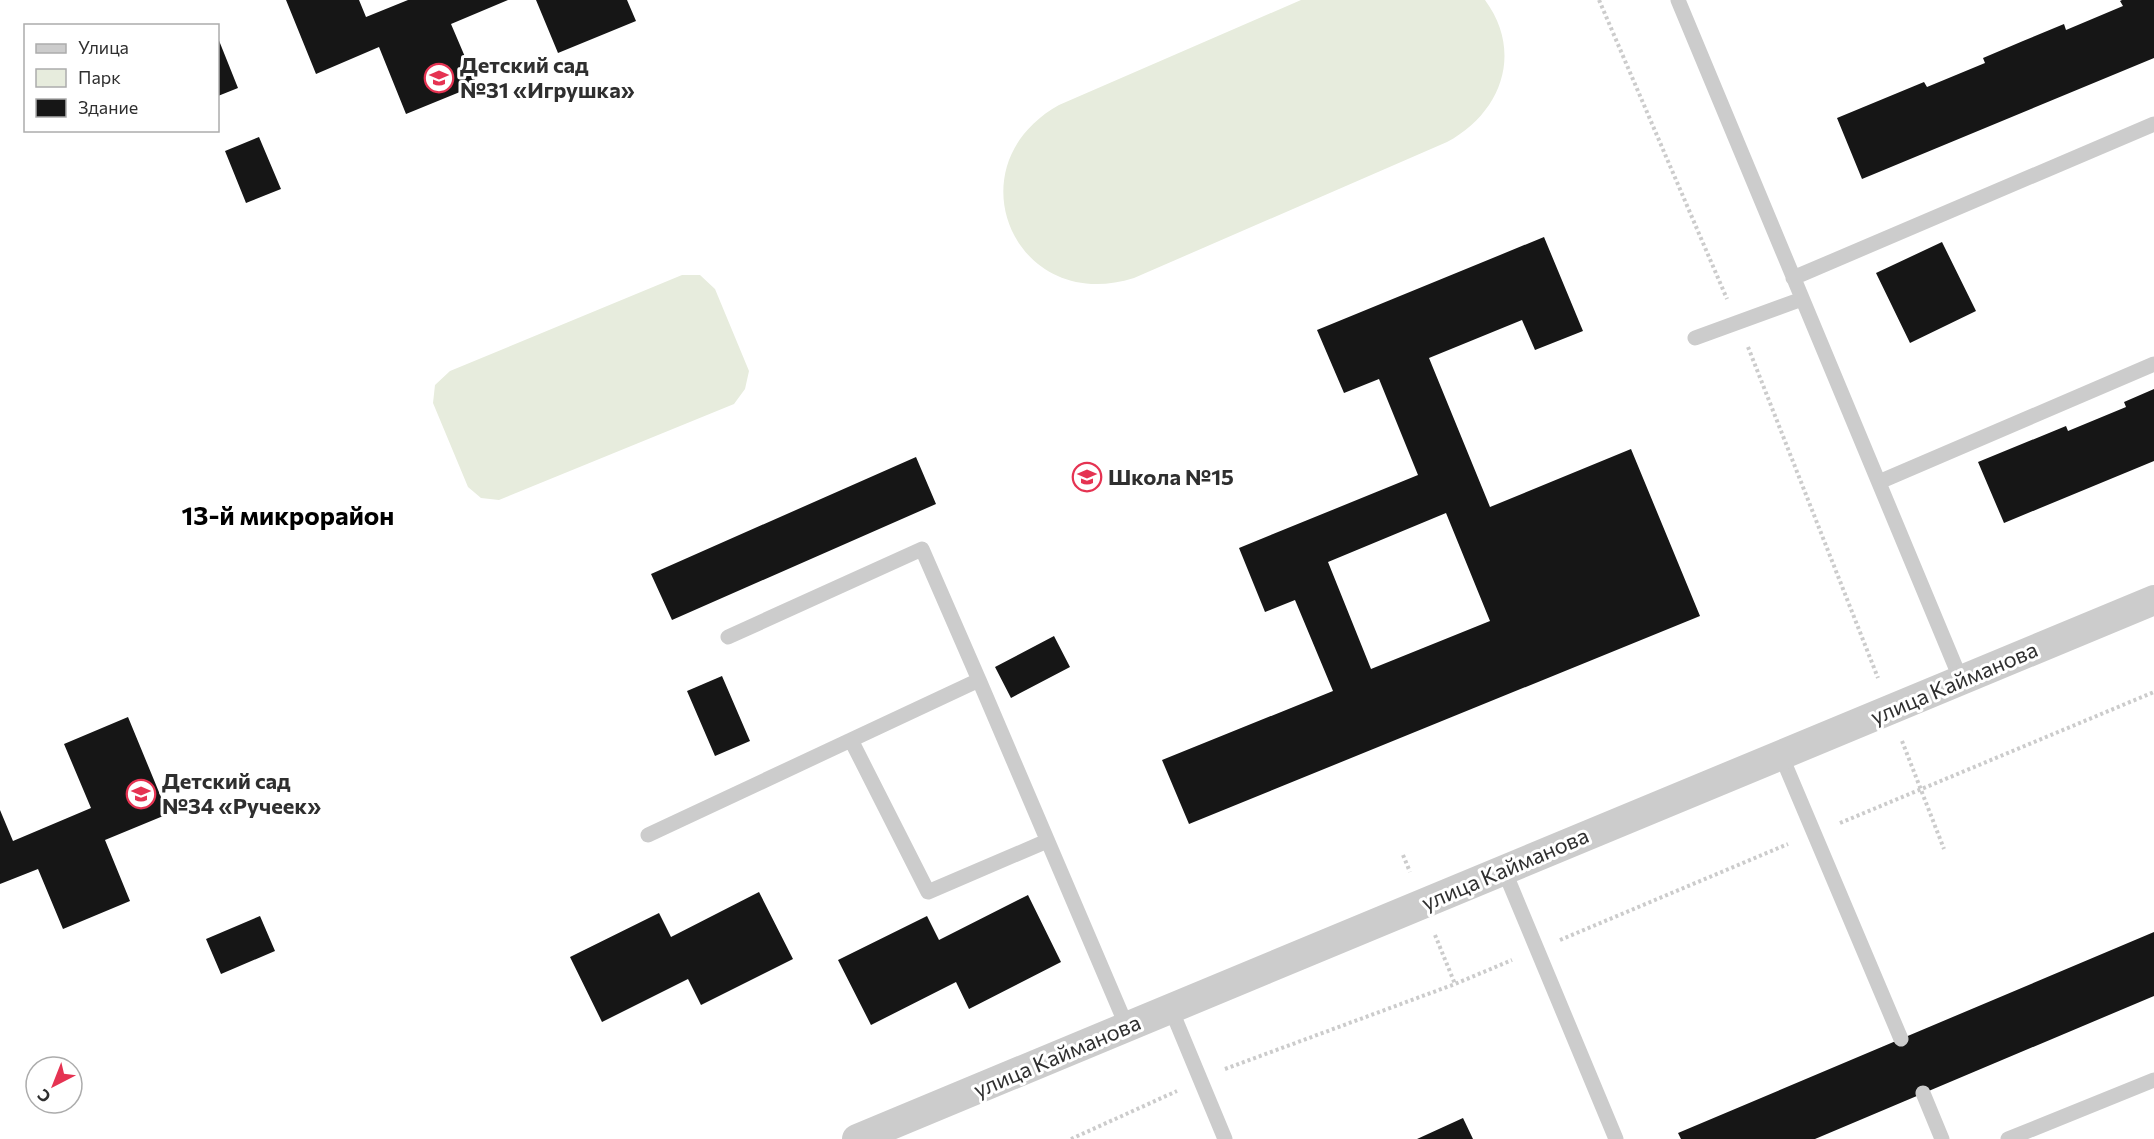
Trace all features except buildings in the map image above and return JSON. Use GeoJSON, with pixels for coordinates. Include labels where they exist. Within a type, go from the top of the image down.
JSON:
{"type":"FeatureCollection","features":[{"type":"Feature","properties":{"kind":"street","name":"улица Кайманова"},"geometry":{"type":"LineString","coordinates":[[863,1138],[2154,600]]}},
{"type":"Feature","properties":{"kind":"lane"},"geometry":{"type":"LineString","coordinates":[[1678,0],[1961,680]]}},
{"type":"Feature","properties":{"kind":"lane"},"geometry":{"type":"LineString","coordinates":[[1794,278],[2154,124]]}},
{"type":"Feature","properties":{"kind":"lane"},"geometry":{"type":"LineString","coordinates":[[1695,338],[1802,299]]}},
{"type":"Feature","properties":{"kind":"lane"},"geometry":{"type":"LineString","coordinates":[[1879,482],[2154,364]]}},
{"type":"Feature","properties":{"kind":"lane"},"geometry":{"type":"LineString","coordinates":[[728,637],[922,549],[1127,1027]]}},
{"type":"Feature","properties":{"kind":"lane"},"geometry":{"type":"LineString","coordinates":[[648,835],[979,680]]}},
{"type":"Feature","properties":{"kind":"lane"},"geometry":{"type":"LineString","coordinates":[[851,740],[928,892],[1047,841]]}},
{"type":"Feature","properties":{"kind":"lane"},"geometry":{"type":"LineString","coordinates":[[1781,755],[1901,1039]]}},
{"type":"Feature","properties":{"kind":"lane"},"geometry":{"type":"LineString","coordinates":[[1504,870],[1616,1139]]}},
{"type":"Feature","properties":{"kind":"lane"},"geometry":{"type":"LineString","coordinates":[[1171,1009],[1225,1139]]}},
{"type":"Feature","properties":{"kind":"lane"},"geometry":{"type":"LineString","coordinates":[[2008,1139],[2154,1080]]}},
{"type":"Feature","properties":{"kind":"lane"},"geometry":{"type":"LineString","coordinates":[[1923,1093],[1942,1139]]}},
{"type":"Feature","properties":{"kind":"path"},"geometry":{"type":"LineString","coordinates":[[1599,0],[1737,323],[1944,849]]}},
{"type":"Feature","properties":{"kind":"path"},"geometry":{"type":"LineString","coordinates":[[1071,1139],[1241,1061],[1455,984],[2154,692]]}},
{"type":"Feature","properties":{"kind":"green space"},"geometry":{"type":"Polygon","coordinates":[[[1301,0],[1485,0],[1497,20],[1503,40],[1504,61],[1501,80],[1493,98],[1466,130],[1447,142],[1134,278],[1092,284],[1057,276],[1029,256],[1011,229],[1003,197],[1008,163],[1026,132],[1059,105],[1301,0]]]}},
{"type":"Feature","properties":{"kind":"green space"},"geometry":{"type":"Polygon","coordinates":[[[682,275],[700,275],[715,289],[749,371],[745,389],[734,404],[499,500],[481,498],[468,487],[433,403],[435,385],[450,371],[682,275]]]}},
{"type":"Feature","properties":{"kind":"place","name":"Детский сад №31 «Игрушка»"},"geometry":{"type":"Point","coordinates":[439,78]}},
{"type":"Feature","properties":{"kind":"place","name":"Школа №15"},"geometry":{"type":"Point","coordinates":[1087,477]}},
{"type":"Feature","properties":{"kind":"place","name":"Детский сад №34 «Ручеек»"},"geometry":{"type":"Point","coordinates":[141,794]}},
{"type":"Feature","properties":{"kind":"district","name":"13-й микрорайон"},"geometry":{"type":"Point","coordinates":[288,516]}}]}
